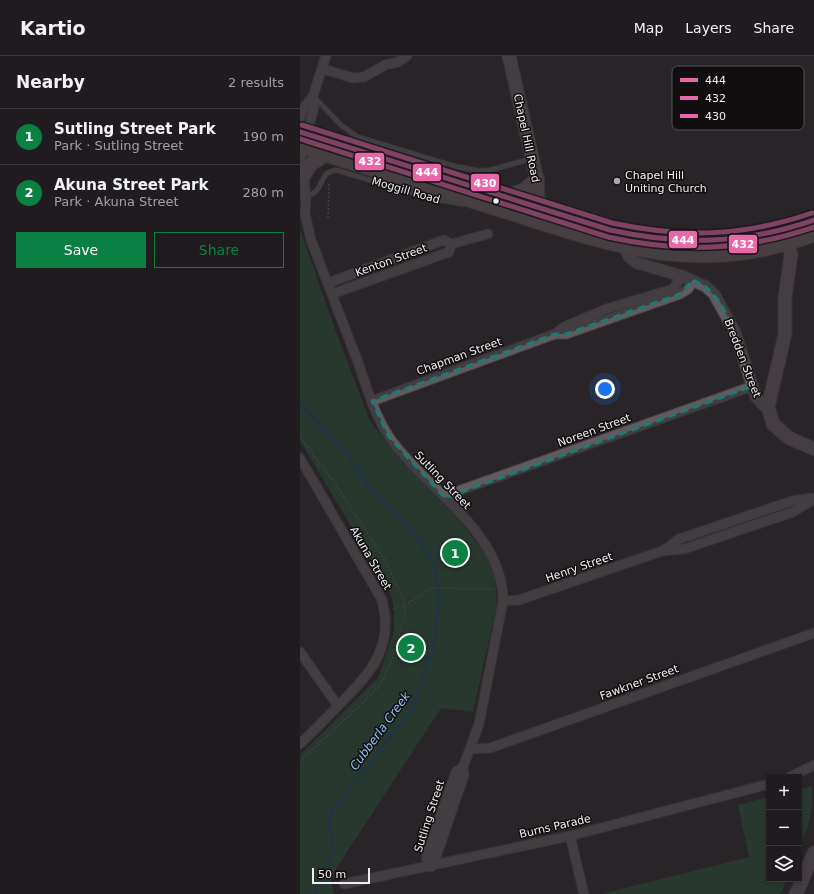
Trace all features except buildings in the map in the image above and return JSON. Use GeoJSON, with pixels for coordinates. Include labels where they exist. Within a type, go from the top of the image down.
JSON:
{"type":"FeatureCollection","features":[{"type":"Feature","properties":{"kind":"highway","name":"Moggill Road"},"geometry":{"type":"LineString","coordinates":[[302,140],[326,154],[478,202],[666,241],[723,242],[757,237],[814,234]]}},
{"type":"Feature","properties":{"kind":"highway","name":"Moggill Road"},"geometry":{"type":"LineString","coordinates":[[302,140],[507,197],[539,214],[624,247],[664,254],[713,255],[747,252],[788,236],[814,220]]}},
{"type":"Feature","properties":{"kind":"main road","name":"Chapel Hill Road"},"geometry":{"type":"LineString","coordinates":[[509,56],[533,158],[537,180],[539,214]]}},
{"type":"Feature","properties":{"kind":"main road"},"geometry":{"type":"LineString","coordinates":[[303,176],[311,164],[326,154]]}},
{"type":"Feature","properties":{"kind":"main road"},"geometry":{"type":"LineString","coordinates":[[507,197],[524,190],[537,180]]}},
{"type":"Feature","properties":{"kind":"main road"},"geometry":{"type":"LineString","coordinates":[[788,236],[791,257],[785,298],[784,334],[768,407],[773,424],[789,438],[814,449]]}},
{"type":"Feature","properties":{"kind":"main road"},"geometry":{"type":"LineString","coordinates":[[796,894],[814,853]]}},
{"type":"Feature","properties":{"kind":"street"},"geometry":{"type":"LineString","coordinates":[[300,118],[305,106],[313,96],[326,56]]}},
{"type":"Feature","properties":{"kind":"street"},"geometry":{"type":"LineString","coordinates":[[323,69],[353,78],[364,77],[385,65],[398,62],[406,56]]}},
{"type":"Feature","properties":{"kind":"street","name":"Sutling Street"},"geometry":{"type":"LineString","coordinates":[[313,96],[314,108],[302,140],[301,154],[305,214],[311,240],[372,401],[389,437],[404,456],[445,498],[488,548],[497,567],[503,589],[503,601],[479,724],[463,767],[464,775],[435,860],[431,867]]}},
{"type":"Feature","properties":{"kind":"street","name":"Sutling Street"},"geometry":{"type":"LineString","coordinates":[[300,204],[305,214]]}},
{"type":"Feature","properties":{"kind":"street","name":"Kenton Street"},"geometry":{"type":"LineString","coordinates":[[328,283],[444,240],[452,244],[488,234]]}},
{"type":"Feature","properties":{"kind":"street","name":"Kenton Street"},"geometry":{"type":"LineString","coordinates":[[332,294],[449,252],[452,244]]}},
{"type":"Feature","properties":{"kind":"street","name":"Bredden Street"},"geometry":{"type":"LineString","coordinates":[[624,247],[629,257],[637,263],[688,278],[705,286],[720,302],[735,332],[756,398],[763,405],[768,407]]}},
{"type":"Feature","properties":{"kind":"street","name":"Chapman Street"},"geometry":{"type":"LineString","coordinates":[[372,401],[555,334],[566,334],[680,294],[688,289],[688,278]]}},
{"type":"Feature","properties":{"kind":"street","name":"Noreen Street"},"geometry":{"type":"LineString","coordinates":[[445,498],[461,490],[753,386]]}},
{"type":"Feature","properties":{"kind":"street","name":"Akuna Street"},"geometry":{"type":"LineString","coordinates":[[300,458],[382,600],[385,611],[384,644],[374,666],[360,685],[300,744]]}},
{"type":"Feature","properties":{"kind":"street","name":"Henry Street"},"geometry":{"type":"LineString","coordinates":[[503,601],[519,600],[662,551],[679,539],[792,501],[814,498]]}},
{"type":"Feature","properties":{"kind":"street","name":"Fawkner Street"},"geometry":{"type":"LineString","coordinates":[[470,749],[490,748],[814,632]]}},
{"type":"Feature","properties":{"kind":"street"},"geometry":{"type":"LineString","coordinates":[[300,652],[338,706]]}},
{"type":"Feature","properties":{"kind":"street"},"geometry":{"type":"LineString","coordinates":[[796,774],[814,765]]}},
{"type":"Feature","properties":{"kind":"street","name":"Burns Parade"},"geometry":{"type":"LineString","coordinates":[[344,884],[431,867],[570,836],[766,785]]}},
{"type":"Feature","properties":{"kind":"street"},"geometry":{"type":"LineString","coordinates":[[570,836],[584,894]]}},
{"type":"Feature","properties":{"kind":"lane"},"geometry":{"type":"LineString","coordinates":[[313,96],[342,126],[358,137],[454,166],[479,171],[490,170],[533,158]]}},
{"type":"Feature","properties":{"kind":"lane","name":"Moggill Road"},"geometry":{"type":"LineString","coordinates":[[303,196],[314,194],[318,190],[327,173],[336,170],[439,200],[465,204],[478,202]]}},
{"type":"Feature","properties":{"kind":"path"},"geometry":{"type":"LineString","coordinates":[[328,218],[329,182]]}},
{"type":"Feature","properties":{"kind":"path"},"geometry":{"type":"LineString","coordinates":[[300,437],[336,484],[370,535],[385,560],[405,605],[405,615],[401,631],[381,684],[364,702],[300,761]]}},
{"type":"Feature","properties":{"kind":"path"},"geometry":{"type":"LineString","coordinates":[[385,611],[405,605],[432,588],[453,587],[503,589]]}},
{"type":"Feature","properties":{"kind":"highlighted area"},"geometry":{"type":"Polygon","coordinates":[[[693,280],[705,286],[720,302],[735,332],[753,386],[445,498],[389,437],[372,401],[555,334],[566,334],[680,294],[693,280]]]}},
{"type":"Feature","properties":{"kind":"green space"},"geometry":{"type":"Polygon","coordinates":[[[300,229],[336,332],[370,421],[400,460],[456,517],[484,551],[495,575],[497,604],[473,712],[441,708],[330,878],[334,894],[300,894],[300,755],[378,678],[394,631],[394,609],[390,591],[300,441],[300,229]]]}},
{"type":"Feature","properties":{"kind":"green space"},"geometry":{"type":"Polygon","coordinates":[[[812,786],[811,811],[802,842],[802,810],[802,788],[812,786]]]}},
{"type":"Feature","properties":{"kind":"green space"},"geometry":{"type":"Polygon","coordinates":[[[766,798],[766,882],[786,882],[780,894],[601,894],[749,857],[738,805],[766,798]]]}},
{"type":"Feature","properties":{"kind":"waterway","name":"Cubberla Creek"},"geometry":{"type":"LineString","coordinates":[[300,402],[330,437],[347,454],[368,485],[411,527],[435,567],[440,597],[434,644],[416,700],[409,713],[333,810],[329,822],[334,850],[324,878],[315,894]]}},
{"type":"Feature","properties":{"kind":"transit line","name":"430"},"geometry":{"type":"LineString","coordinates":[[302,125],[612,223],[638,228],[688,233],[737,231],[761,227],[812,213]]}},
{"type":"Feature","properties":{"kind":"transit line","name":"444"},"geometry":{"type":"LineString","coordinates":[[300,132],[610,230],[637,235],[663,239],[688,240],[738,238],[788,228],[814,220]]}},
{"type":"Feature","properties":{"kind":"transit line","name":"432"},"geometry":{"type":"LineString","coordinates":[[300,139],[608,237],[635,242],[661,246],[686,247],[737,245],[788,235],[814,227]]}},
{"type":"Feature","properties":{"kind":"place","name":"Chapel Hill Uniting Church"},"geometry":{"type":"Point","coordinates":[617,181]}},
{"type":"Feature","properties":{"kind":"place","name":"Sutling Street Park"},"geometry":{"type":"Point","coordinates":[455,553]}},
{"type":"Feature","properties":{"kind":"place","name":"Akuna Street Park"},"geometry":{"type":"Point","coordinates":[411,648]}}]}
